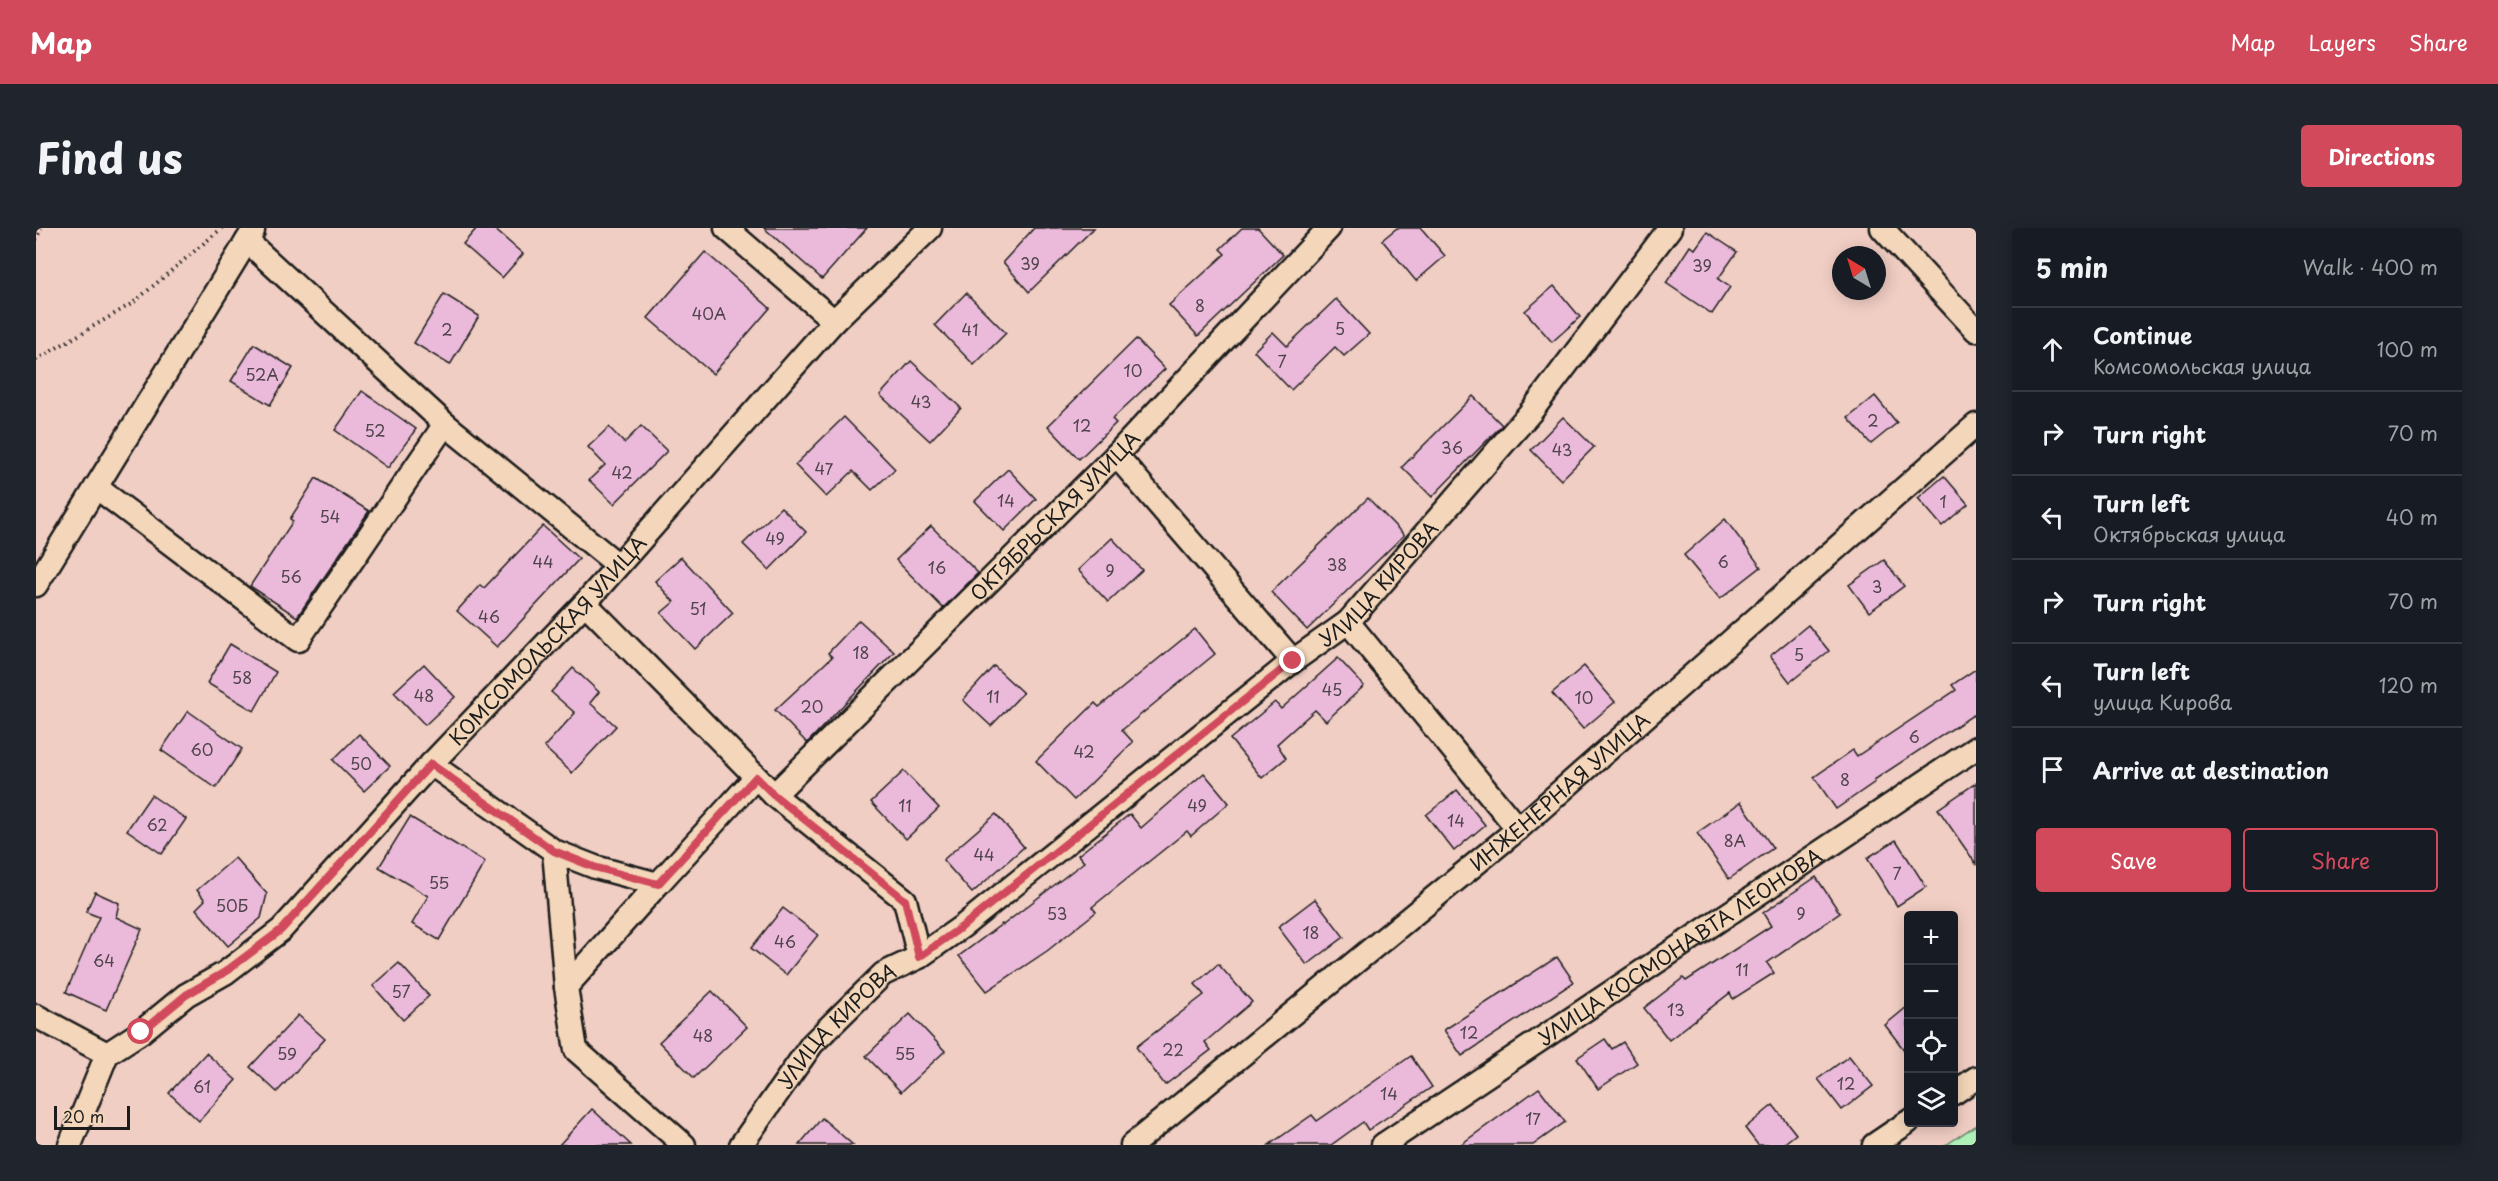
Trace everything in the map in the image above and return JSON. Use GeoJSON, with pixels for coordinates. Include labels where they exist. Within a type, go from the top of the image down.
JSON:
{"type":"FeatureCollection","features":[{"type":"Feature","properties":{"kind":"street"},"geometry":{"type":"LineString","coordinates":[[726,228],[834,321]]}},
{"type":"Feature","properties":{"kind":"street","name":"КОМСОМОЛЬСКАЯ УЛИЦА"},"geometry":{"type":"LineString","coordinates":[[107,1053],[141,1032],[186,995],[225,972],[281,930],[431,764],[585,603],[834,321],[930,228]]}},
{"type":"Feature","properties":{"kind":"street","name":"ОКТЯБРЬСКАЯ УЛИЦА"},"geometry":{"type":"LineString","coordinates":[[774,795],[1116,455],[1329,228]]}},
{"type":"Feature","properties":{"kind":"street","name":"УЛИЦА КИРОВА"},"geometry":{"type":"LineString","coordinates":[[741,1145],[812,1044],[883,974],[919,957],[963,926],[1293,661],[1348,622],[1530,413],[1670,228]]}},
{"type":"Feature","properties":{"kind":"street"},"geometry":{"type":"LineString","coordinates":[[1882,228],[1976,330]]}},
{"type":"Feature","properties":{"kind":"street"},"geometry":{"type":"LineString","coordinates":[[36,585],[251,235],[445,424],[618,565]]}},
{"type":"Feature","properties":{"kind":"street"},"geometry":{"type":"LineString","coordinates":[[96,488],[298,640],[445,424]]}},
{"type":"Feature","properties":{"kind":"street","name":"ИНЖЕНЕРНАЯ УЛИЦА"},"geometry":{"type":"LineString","coordinates":[[1132,1145],[1518,830],[1976,425]]}},
{"type":"Feature","properties":{"kind":"street"},"geometry":{"type":"LineString","coordinates":[[1116,455],[1293,661]]}},
{"type":"Feature","properties":{"kind":"street"},"geometry":{"type":"LineString","coordinates":[[585,603],[774,795],[905,900],[919,957]]}},
{"type":"Feature","properties":{"kind":"street"},"geometry":{"type":"LineString","coordinates":[[1348,622],[1518,830]]}},
{"type":"Feature","properties":{"kind":"street","name":"УЛИЦА КОСМОНАВТА ЛЕОНОВА"},"geometry":{"type":"LineString","coordinates":[[1383,1145],[1976,748]]}},
{"type":"Feature","properties":{"kind":"street"},"geometry":{"type":"LineString","coordinates":[[431,764],[554,851],[594,867],[658,884]]}},
{"type":"Feature","properties":{"kind":"street"},"geometry":{"type":"LineString","coordinates":[[566,987],[756,777]]}},
{"type":"Feature","properties":{"kind":"street"},"geometry":{"type":"LineString","coordinates":[[554,851],[566,987],[576,1050],[684,1145]]}},
{"type":"Feature","properties":{"kind":"street"},"geometry":{"type":"LineString","coordinates":[[36,1016],[107,1053],[70,1145]]}},
{"type":"Feature","properties":{"kind":"street"},"geometry":{"type":"LineString","coordinates":[[1958,1090],[1976,1078]]}},
{"type":"Feature","properties":{"kind":"street"},"geometry":{"type":"LineString","coordinates":[[1874,1145],[1904,1125]]}},
{"type":"Feature","properties":{"kind":"path"},"geometry":{"type":"LineString","coordinates":[[36,240],[40,228]]}},
{"type":"Feature","properties":{"kind":"path"},"geometry":{"type":"LineString","coordinates":[[36,360],[133,303],[222,228]]}},
{"type":"Feature","properties":{"kind":"green space"},"geometry":{"type":"Polygon","coordinates":[[[1976,1125],[1976,1145],[1946,1145],[1976,1125]]]}},
{"type":"Feature","properties":{"kind":"building"},"geometry":{"type":"Polygon","coordinates":[[[477,228],[493,228],[523,254],[502,278],[463,244],[477,228]]]}},
{"type":"Feature","properties":{"kind":"building"},"geometry":{"type":"Polygon","coordinates":[[[764,228],[867,228],[822,279],[764,228]]]}},
{"type":"Feature","properties":{"kind":"building"},"geometry":{"type":"Polygon","coordinates":[[[1034,228],[1094,228],[1029,292],[1003,262],[1034,228]]]}},
{"type":"Feature","properties":{"kind":"building"},"geometry":{"type":"Polygon","coordinates":[[[1242,228],[1258,228],[1283,255],[1198,336],[1169,305],[1225,254],[1220,249],[1242,228]]]}},
{"type":"Feature","properties":{"kind":"building"},"geometry":{"type":"Polygon","coordinates":[[[1397,228],[1421,228],[1445,256],[1416,281],[1382,240],[1397,228]]]}},
{"type":"Feature","properties":{"kind":"building"},"geometry":{"type":"Polygon","coordinates":[[[1707,232],[1737,252],[1718,279],[1730,287],[1712,314],[1666,283],[1690,246],[1695,249],[1707,232]]]}},
{"type":"Feature","properties":{"kind":"building"},"geometry":{"type":"Polygon","coordinates":[[[705,252],[770,308],[713,374],[648,318],[705,252]]]}},
{"type":"Feature","properties":{"kind":"building"},"geometry":{"type":"Polygon","coordinates":[[[1554,286],[1580,317],[1552,342],[1525,311],[1554,286]]]}},
{"type":"Feature","properties":{"kind":"building"},"geometry":{"type":"Polygon","coordinates":[[[966,293],[1006,333],[974,365],[935,325],[966,293]]]}},
{"type":"Feature","properties":{"kind":"building"},"geometry":{"type":"Polygon","coordinates":[[[444,294],[479,316],[450,365],[414,343],[444,294]]]}},
{"type":"Feature","properties":{"kind":"building"},"geometry":{"type":"Polygon","coordinates":[[[1336,299],[1369,334],[1344,356],[1335,347],[1291,390],[1254,351],[1273,332],[1287,346],[1336,299]]]}},
{"type":"Feature","properties":{"kind":"building"},"geometry":{"type":"Polygon","coordinates":[[[1136,339],[1165,369],[1112,419],[1116,423],[1079,459],[1048,426],[1136,339]]]}},
{"type":"Feature","properties":{"kind":"building"},"geometry":{"type":"Polygon","coordinates":[[[254,344],[293,368],[270,405],[231,381],[254,344]]]}},
{"type":"Feature","properties":{"kind":"building"},"geometry":{"type":"Polygon","coordinates":[[[911,361],[961,408],[930,441],[880,395],[911,361]]]}},
{"type":"Feature","properties":{"kind":"building"},"geometry":{"type":"Polygon","coordinates":[[[362,391],[416,429],[388,468],[335,430],[362,391]]]}},
{"type":"Feature","properties":{"kind":"building"},"geometry":{"type":"Polygon","coordinates":[[[1473,396],[1502,425],[1432,497],[1402,467],[1473,396]]]}},
{"type":"Feature","properties":{"kind":"building"},"geometry":{"type":"Polygon","coordinates":[[[1875,396],[1897,423],[1871,444],[1848,418],[1875,396]]]}},
{"type":"Feature","properties":{"kind":"building"},"geometry":{"type":"Polygon","coordinates":[[[844,417],[895,469],[872,490],[853,471],[826,497],[795,465],[844,417]]]}},
{"type":"Feature","properties":{"kind":"building"},"geometry":{"type":"Polygon","coordinates":[[[1563,417],[1594,447],[1561,480],[1531,450],[1563,417]]]}},
{"type":"Feature","properties":{"kind":"building"},"geometry":{"type":"Polygon","coordinates":[[[641,426],[667,451],[614,504],[589,480],[605,465],[588,447],[609,427],[624,443],[641,426]]]}},
{"type":"Feature","properties":{"kind":"building"},"geometry":{"type":"Polygon","coordinates":[[[1008,469],[1036,499],[1004,531],[975,501],[1008,469]]]}},
{"type":"Feature","properties":{"kind":"building"},"geometry":{"type":"Polygon","coordinates":[[[1944,476],[1968,504],[1942,526],[1918,498],[1944,476]]]}},
{"type":"Feature","properties":{"kind":"building"},"geometry":{"type":"Polygon","coordinates":[[[316,478],[369,511],[297,617],[250,586],[293,521],[290,519],[316,478]]]}},
{"type":"Feature","properties":{"kind":"building"},"geometry":{"type":"Polygon","coordinates":[[[1368,498],[1404,535],[1307,630],[1271,592],[1368,498]]]}},
{"type":"Feature","properties":{"kind":"building"},"geometry":{"type":"Polygon","coordinates":[[[781,507],[806,532],[769,570],[743,544],[781,507]]]}},
{"type":"Feature","properties":{"kind":"building"},"geometry":{"type":"Polygon","coordinates":[[[1725,519],[1761,567],[1720,599],[1684,555],[1725,519]]]}},
{"type":"Feature","properties":{"kind":"building"},"geometry":{"type":"Polygon","coordinates":[[[543,526],[579,559],[497,647],[457,611],[480,585],[484,588],[543,526]]]}},
{"type":"Feature","properties":{"kind":"building"},"geometry":{"type":"Polygon","coordinates":[[[931,526],[978,573],[943,608],[896,560],[931,526]]]}},
{"type":"Feature","properties":{"kind":"building"},"geometry":{"type":"Polygon","coordinates":[[[1112,538],[1142,570],[1108,602],[1078,570],[1112,538]]]}},
{"type":"Feature","properties":{"kind":"building"},"geometry":{"type":"Polygon","coordinates":[[[681,557],[733,613],[695,649],[661,613],[674,602],[655,581],[681,557]]]}},
{"type":"Feature","properties":{"kind":"building"},"geometry":{"type":"Polygon","coordinates":[[[1884,560],[1904,586],[1869,612],[1849,585],[1884,560]]]}},
{"type":"Feature","properties":{"kind":"building"},"geometry":{"type":"Polygon","coordinates":[[[859,620],[894,652],[807,743],[775,710],[832,657],[828,653],[859,620]]]}},
{"type":"Feature","properties":{"kind":"building"},"geometry":{"type":"Polygon","coordinates":[[[1808,625],[1829,651],[1790,682],[1770,656],[1808,625]]]}},
{"type":"Feature","properties":{"kind":"building"},"geometry":{"type":"Polygon","coordinates":[[[1195,629],[1215,654],[1122,730],[1133,742],[1074,800],[1036,761],[1095,703],[1099,707],[1195,629]]]}},
{"type":"Feature","properties":{"kind":"building"},"geometry":{"type":"Polygon","coordinates":[[[230,644],[276,672],[254,711],[207,683],[230,644]]]}},
{"type":"Feature","properties":{"kind":"building"},"geometry":{"type":"Polygon","coordinates":[[[1338,658],[1364,686],[1326,721],[1315,710],[1277,744],[1286,758],[1262,778],[1230,739],[1275,702],[1281,709],[1338,658]]]}},
{"type":"Feature","properties":{"kind":"building"},"geometry":{"type":"Polygon","coordinates":[[[424,664],[455,697],[425,725],[394,692],[424,664]]]}},
{"type":"Feature","properties":{"kind":"building"},"geometry":{"type":"Polygon","coordinates":[[[994,666],[1023,693],[991,726],[963,700],[994,666]]]}},
{"type":"Feature","properties":{"kind":"building"},"geometry":{"type":"Polygon","coordinates":[[[1584,666],[1615,702],[1583,729],[1552,693],[1584,666]]]}},
{"type":"Feature","properties":{"kind":"building"},"geometry":{"type":"Polygon","coordinates":[[[573,668],[599,692],[590,703],[616,726],[572,773],[544,747],[575,713],[551,692],[573,668]]]}},
{"type":"Feature","properties":{"kind":"building"},"geometry":{"type":"Polygon","coordinates":[[[1976,669],[1976,720],[1973,715],[1874,780],[1875,782],[1836,809],[1814,777],[1853,750],[1857,756],[1956,690],[1952,685],[1976,669]]]}},
{"type":"Feature","properties":{"kind":"building"},"geometry":{"type":"Polygon","coordinates":[[[188,711],[242,749],[216,788],[161,750],[188,711]]]}},
{"type":"Feature","properties":{"kind":"building"},"geometry":{"type":"Polygon","coordinates":[[[359,734],[390,766],[364,791],[333,760],[359,734]]]}},
{"type":"Feature","properties":{"kind":"building"},"geometry":{"type":"Polygon","coordinates":[[[904,771],[939,808],[906,839],[871,802],[904,771]]]}},
{"type":"Feature","properties":{"kind":"building"},"geometry":{"type":"Polygon","coordinates":[[[1204,773],[1229,803],[1191,836],[1187,831],[1092,907],[1096,912],[1047,951],[987,991],[959,956],[1084,862],[1078,855],[1130,814],[1141,828],[1204,773]]]}},
{"type":"Feature","properties":{"kind":"building"},"geometry":{"type":"Polygon","coordinates":[[[1976,783],[1976,864],[1938,809],[1976,783]]]}},
{"type":"Feature","properties":{"kind":"building"},"geometry":{"type":"Polygon","coordinates":[[[1457,790],[1485,825],[1454,851],[1426,815],[1457,790]]]}},
{"type":"Feature","properties":{"kind":"building"},"geometry":{"type":"Polygon","coordinates":[[[151,795],[186,819],[162,854],[127,830],[151,795]]]}},
{"type":"Feature","properties":{"kind":"building"},"geometry":{"type":"Polygon","coordinates":[[[1741,802],[1773,848],[1729,879],[1697,833],[1741,802]]]}},
{"type":"Feature","properties":{"kind":"building"},"geometry":{"type":"Polygon","coordinates":[[[996,814],[1024,847],[972,893],[943,860],[996,814]]]}},
{"type":"Feature","properties":{"kind":"building"},"geometry":{"type":"Polygon","coordinates":[[[410,817],[485,862],[439,940],[412,924],[428,896],[379,867],[410,817]]]}},
{"type":"Feature","properties":{"kind":"building"},"geometry":{"type":"Polygon","coordinates":[[[1896,840],[1926,887],[1897,906],[1867,858],[1896,840]]]}},
{"type":"Feature","properties":{"kind":"building"},"geometry":{"type":"Polygon","coordinates":[[[235,858],[267,894],[261,918],[228,946],[196,909],[205,900],[197,890],[235,858]]]}},
{"type":"Feature","properties":{"kind":"building"},"geometry":{"type":"Polygon","coordinates":[[[1816,877],[1840,913],[1767,963],[1774,973],[1733,999],[1730,993],[1669,1040],[1644,1008],[1683,978],[1686,981],[1771,926],[1763,913],[1816,877]]]}},
{"type":"Feature","properties":{"kind":"building"},"geometry":{"type":"Polygon","coordinates":[[[95,892],[119,903],[116,917],[142,929],[106,1010],[66,992],[99,917],[86,912],[95,892]]]}},
{"type":"Feature","properties":{"kind":"building"},"geometry":{"type":"Polygon","coordinates":[[[1315,899],[1344,937],[1307,965],[1278,927],[1315,899]]]}},
{"type":"Feature","properties":{"kind":"building"},"geometry":{"type":"Polygon","coordinates":[[[783,908],[818,935],[786,975],[751,948],[783,908]]]}},
{"type":"Feature","properties":{"kind":"building"},"geometry":{"type":"Polygon","coordinates":[[[1557,957],[1574,982],[1462,1056],[1444,1030],[1557,957]]]}},
{"type":"Feature","properties":{"kind":"building"},"geometry":{"type":"Polygon","coordinates":[[[399,963],[429,996],[403,1020],[373,986],[399,963]]]}},
{"type":"Feature","properties":{"kind":"building"},"geometry":{"type":"Polygon","coordinates":[[[1218,964],[1252,1002],[1205,1042],[1211,1050],[1165,1085],[1136,1047],[1204,995],[1195,984],[1218,964]]]}},
{"type":"Feature","properties":{"kind":"building"},"geometry":{"type":"Polygon","coordinates":[[[712,991],[747,1027],[694,1078],[659,1042],[712,991]]]}},
{"type":"Feature","properties":{"kind":"building"},"geometry":{"type":"Polygon","coordinates":[[[1904,1009],[1904,1050],[1885,1025],[1904,1009]]]}},
{"type":"Feature","properties":{"kind":"building"},"geometry":{"type":"Polygon","coordinates":[[[910,1014],[945,1051],[901,1092],[866,1056],[910,1014]]]}},
{"type":"Feature","properties":{"kind":"building"},"geometry":{"type":"Polygon","coordinates":[[[298,1015],[325,1039],[277,1092],[250,1067],[298,1015]]]}},
{"type":"Feature","properties":{"kind":"building"},"geometry":{"type":"Polygon","coordinates":[[[1605,1039],[1612,1049],[1623,1042],[1637,1063],[1598,1089],[1577,1058],[1605,1039]]]}},
{"type":"Feature","properties":{"kind":"building"},"geometry":{"type":"Polygon","coordinates":[[[206,1053],[236,1080],[199,1121],[169,1093],[206,1053]]]}},
{"type":"Feature","properties":{"kind":"building"},"geometry":{"type":"Polygon","coordinates":[[[1411,1056],[1432,1087],[1368,1130],[1363,1122],[1331,1145],[1269,1145],[1312,1115],[1317,1121],[1411,1056]]]}},
{"type":"Feature","properties":{"kind":"building"},"geometry":{"type":"Polygon","coordinates":[[[1849,1056],[1873,1086],[1842,1110],[1818,1079],[1849,1056]]]}},
{"type":"Feature","properties":{"kind":"building"},"geometry":{"type":"Polygon","coordinates":[[[1539,1088],[1565,1122],[1533,1145],[1460,1145],[1539,1088]]]}},
{"type":"Feature","properties":{"kind":"building"},"geometry":{"type":"Polygon","coordinates":[[[1773,1105],[1796,1134],[1782,1145],[1758,1145],[1745,1128],[1773,1105]]]}},
{"type":"Feature","properties":{"kind":"building"},"geometry":{"type":"Polygon","coordinates":[[[592,1109],[631,1145],[559,1145],[592,1109]]]}},
{"type":"Feature","properties":{"kind":"building"},"geometry":{"type":"Polygon","coordinates":[[[822,1118],[853,1145],[799,1145],[822,1118]]]}},
{"type":"Feature","properties":{"kind":"route"},"geometry":{"type":"LineString","coordinates":[[141,1032],[186,995],[225,972],[281,930],[431,764],[554,851],[594,867],[658,884],[756,777],[774,795],[905,900],[919,957],[963,926],[1293,661]]}}]}
